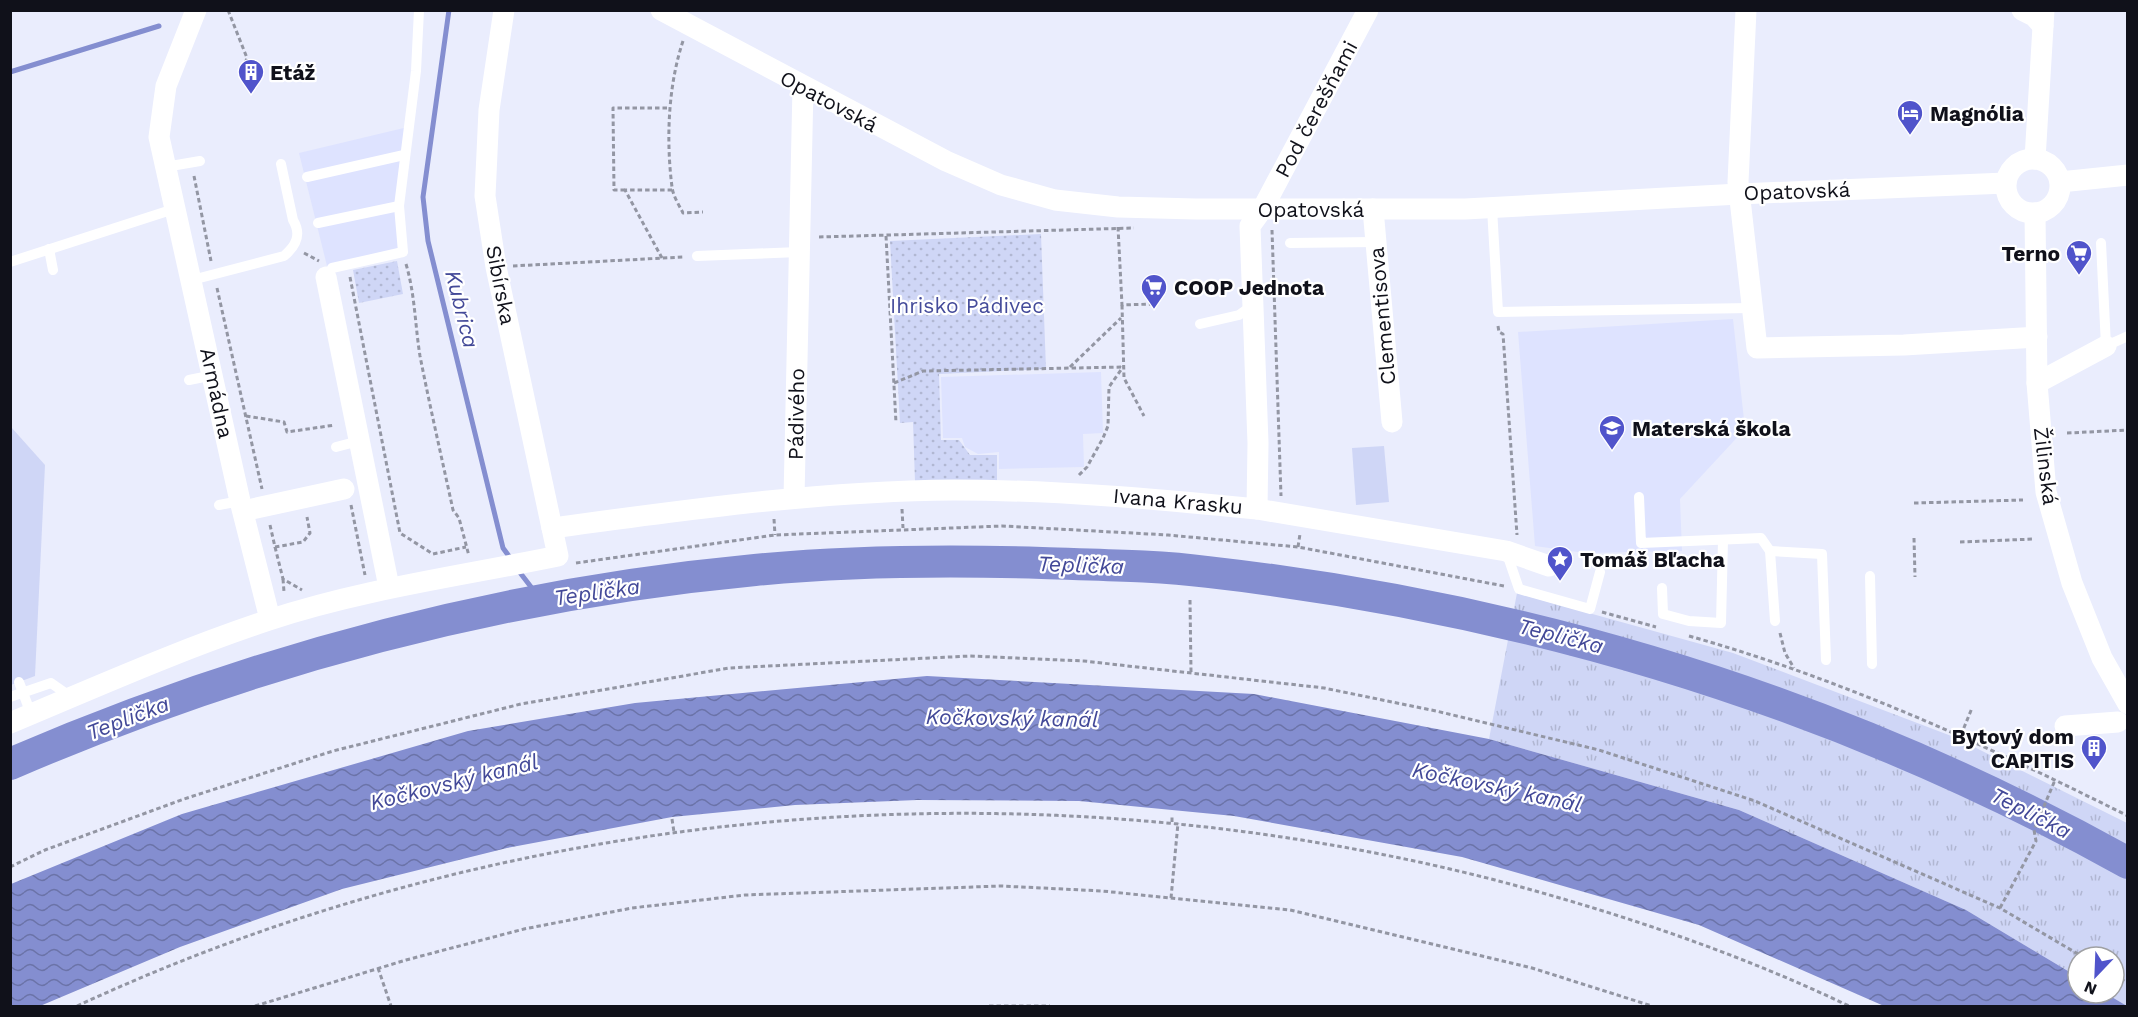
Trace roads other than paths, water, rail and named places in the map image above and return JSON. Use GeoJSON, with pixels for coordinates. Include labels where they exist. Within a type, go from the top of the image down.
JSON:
{"type":"FeatureCollection","features":[{"type":"Feature","properties":{"kind":"street"},"geometry":{"type":"LineString","coordinates":[[165,167],[159,137],[166,86],[196,10]]}},
{"type":"Feature","properties":{"kind":"street","name":"Sibírska"},"geometry":{"type":"LineString","coordinates":[[389,587],[534,561],[564,560],[552,528],[496,267],[485,196],[489,110],[504,10]]}},
{"type":"Feature","properties":{"kind":"street","name":"Opatovská"},"geometry":{"type":"LineString","coordinates":[[661,10],[946,161],[1001,185],[1055,200],[1118,207],[1267,215],[1373,209],[1492,208],[1739,194],[2006,183]]}},
{"type":"Feature","properties":{"kind":"street","name":"Pod čerešňami"},"geometry":{"type":"LineString","coordinates":[[1267,215],[1368,10]]}},
{"type":"Feature","properties":{"kind":"street"},"geometry":{"type":"LineString","coordinates":[[1746,10],[1739,194],[1756,348],[1904,345],[2037,337]]}},
{"type":"Feature","properties":{"kind":"street"},"geometry":{"type":"LineString","coordinates":[[2022,10],[2044,18],[2035,159]]}},
{"type":"Feature","properties":{"kind":"street","name":"Pádivého"},"geometry":{"type":"LineString","coordinates":[[794,498],[803,87]]}},
{"type":"Feature","properties":{"kind":"street"},"geometry":{"type":"LineString","coordinates":[[2035,159],[2051,166],[2060,182],[2057,200],[2044,212],[2020,210],[2013,205],[2006,191],[2008,175],[2019,163],[2035,159]]}},
{"type":"Feature","properties":{"kind":"street","name":"Armádna"},"geometry":{"type":"LineString","coordinates":[[165,167],[214,375],[234,506],[270,619]]}},
{"type":"Feature","properties":{"kind":"street"},"geometry":{"type":"LineString","coordinates":[[2060,182],[2127,175]]}},
{"type":"Feature","properties":{"kind":"street","name":"Clementisova"},"geometry":{"type":"LineString","coordinates":[[1373,209],[1392,422]]}},
{"type":"Feature","properties":{"kind":"street","name":"Žilinská"},"geometry":{"type":"LineString","coordinates":[[2035,213],[2037,383],[2046,492],[2072,583],[2124,714]]}},
{"type":"Feature","properties":{"kind":"street","name":"Ivana Krasku"},"geometry":{"type":"LineString","coordinates":[[794,498],[953,490],[1102,494],[1257,509],[1258,442],[1250,226],[1267,215]]}},
{"type":"Feature","properties":{"kind":"street"},"geometry":{"type":"LineString","coordinates":[[10,723],[270,619],[389,587],[359,441],[329,272]]}},
{"type":"Feature","properties":{"kind":"street"},"geometry":{"type":"LineString","coordinates":[[2037,383],[2106,346]]}},
{"type":"Feature","properties":{"kind":"street"},"geometry":{"type":"LineString","coordinates":[[234,506],[266,506],[344,489]]}},
{"type":"Feature","properties":{"kind":"street"},"geometry":{"type":"LineString","coordinates":[[552,528],[794,498]]}},
{"type":"Feature","properties":{"kind":"street"},"geometry":{"type":"LineString","coordinates":[[1257,509],[1512,547],[1549,566]]}},
{"type":"Feature","properties":{"kind":"street"},"geometry":{"type":"LineString","coordinates":[[2065,726],[2124,714]]}},
{"type":"Feature","properties":{"kind":"lane"},"geometry":{"type":"LineString","coordinates":[[329,272],[348,264],[403,252],[399,206],[416,71],[419,10]]}},
{"type":"Feature","properties":{"kind":"lane"},"geometry":{"type":"LineString","coordinates":[[307,177],[404,155]]}},
{"type":"Feature","properties":{"kind":"lane"},"geometry":{"type":"LineString","coordinates":[[165,167],[195,162]]}},
{"type":"Feature","properties":{"kind":"lane"},"geometry":{"type":"LineString","coordinates":[[192,280],[284,256],[294,248],[298,236],[297,226],[293,220],[280,164]]}},
{"type":"Feature","properties":{"kind":"lane"},"geometry":{"type":"LineString","coordinates":[[318,223],[399,206]]}},
{"type":"Feature","properties":{"kind":"lane"},"geometry":{"type":"LineString","coordinates":[[10,262],[174,208]]}},
{"type":"Feature","properties":{"kind":"lane"},"geometry":{"type":"LineString","coordinates":[[1492,208],[1498,312],[1752,308]]}},
{"type":"Feature","properties":{"kind":"lane"},"geometry":{"type":"LineString","coordinates":[[1290,243],[1375,242]]}},
{"type":"Feature","properties":{"kind":"lane"},"geometry":{"type":"LineString","coordinates":[[2101,243],[2106,346],[2127,336]]}},
{"type":"Feature","properties":{"kind":"lane"},"geometry":{"type":"LineString","coordinates":[[697,256],[799,244]]}},
{"type":"Feature","properties":{"kind":"lane"},"geometry":{"type":"LineString","coordinates":[[49,249],[53,270]]}},
{"type":"Feature","properties":{"kind":"lane"},"geometry":{"type":"LineString","coordinates":[[1200,324],[1239,315],[1253,305]]}},
{"type":"Feature","properties":{"kind":"lane"},"geometry":{"type":"LineString","coordinates":[[189,380],[214,375]]}},
{"type":"Feature","properties":{"kind":"lane"},"geometry":{"type":"LineString","coordinates":[[336,447],[359,441]]}},
{"type":"Feature","properties":{"kind":"lane"},"geometry":{"type":"LineString","coordinates":[[1639,497],[1641,543],[1761,538],[1770,551],[1775,621]]}},
{"type":"Feature","properties":{"kind":"lane"},"geometry":{"type":"LineString","coordinates":[[1662,588],[1663,614],[1689,621],[1721,623],[1723,540]]}},
{"type":"Feature","properties":{"kind":"lane"},"geometry":{"type":"LineString","coordinates":[[1512,547],[1519,589],[1590,609],[1600,572]]}},
{"type":"Feature","properties":{"kind":"lane"},"geometry":{"type":"LineString","coordinates":[[1770,551],[1822,554],[1826,660]]}},
{"type":"Feature","properties":{"kind":"lane"},"geometry":{"type":"LineString","coordinates":[[1870,576],[1872,664]]}},
{"type":"Feature","properties":{"kind":"lane"},"geometry":{"type":"LineString","coordinates":[[10,697],[21,687],[51,682],[71,697]]}},
{"type":"Feature","properties":{"kind":"lane"},"geometry":{"type":"LineString","coordinates":[[21,687],[31,714]]}},
{"type":"Feature","properties":{"kind":"water","name":"Kočkovský kanál"},"geometry":{"type":"Polygon","coordinates":[[[927,676],[1254,694],[1489,739],[1739,810],[1966,910],[2066,970],[2066,1005],[2127,1006],[1884,1006],[1699,925],[1462,857],[1234,816],[1079,801],[917,800],[795,805],[672,817],[507,848],[342,889],[180,947],[40,1006],[11,1006],[11,884],[182,814],[468,731],[635,703],[927,676]]]}},
{"type":"Feature","properties":{"kind":"waterway","name":"Kubrica"},"geometry":{"type":"LineString","coordinates":[[449,10],[423,197],[428,241],[503,548],[511,559]]}},
{"type":"Feature","properties":{"kind":"waterway"},"geometry":{"type":"LineString","coordinates":[[10,72],[159,26]]}},
{"type":"Feature","properties":{"kind":"waterway","name":"Teplička"},"geometry":{"type":"LineString","coordinates":[[10,764],[100,727],[282,664],[469,615],[564,596],[659,581],[755,570],[827,565],[970,562],[1125,566],[1208,572],[1329,589],[1449,611],[1567,638],[1683,671],[1797,710],[1909,755],[2019,806],[2128,863]]}},
{"type":"Feature","properties":{"kind":"waterway","name":"Kubrica"},"geometry":{"type":"LineString","coordinates":[[518,570],[541,600]]}},
{"type":"Feature","properties":{"kind":"place","name":"Etáž"},"geometry":{"type":"Point","coordinates":[251,95]}},
{"type":"Feature","properties":{"kind":"place","name":"Magnólia"},"geometry":{"type":"Point","coordinates":[1910,136]}},
{"type":"Feature","properties":{"kind":"place","name":"Terno"},"geometry":{"type":"Point","coordinates":[2079,276]}},
{"type":"Feature","properties":{"kind":"place","name":"COOP Jednota"},"geometry":{"type":"Point","coordinates":[1154,310]}},
{"type":"Feature","properties":{"kind":"place","name":"Materská škola"},"geometry":{"type":"Point","coordinates":[1612,451]}},
{"type":"Feature","properties":{"kind":"place","name":"Tomáš Bľacha"},"geometry":{"type":"Point","coordinates":[1560,582]}},
{"type":"Feature","properties":{"kind":"place","name":"Bytový dom CAPITIS"},"geometry":{"type":"Point","coordinates":[2094,771]}},
{"type":"Feature","properties":{"kind":"park label","name":"Ihrisko Pádivec"},"geometry":{"type":"Point","coordinates":[967,305]}}]}
